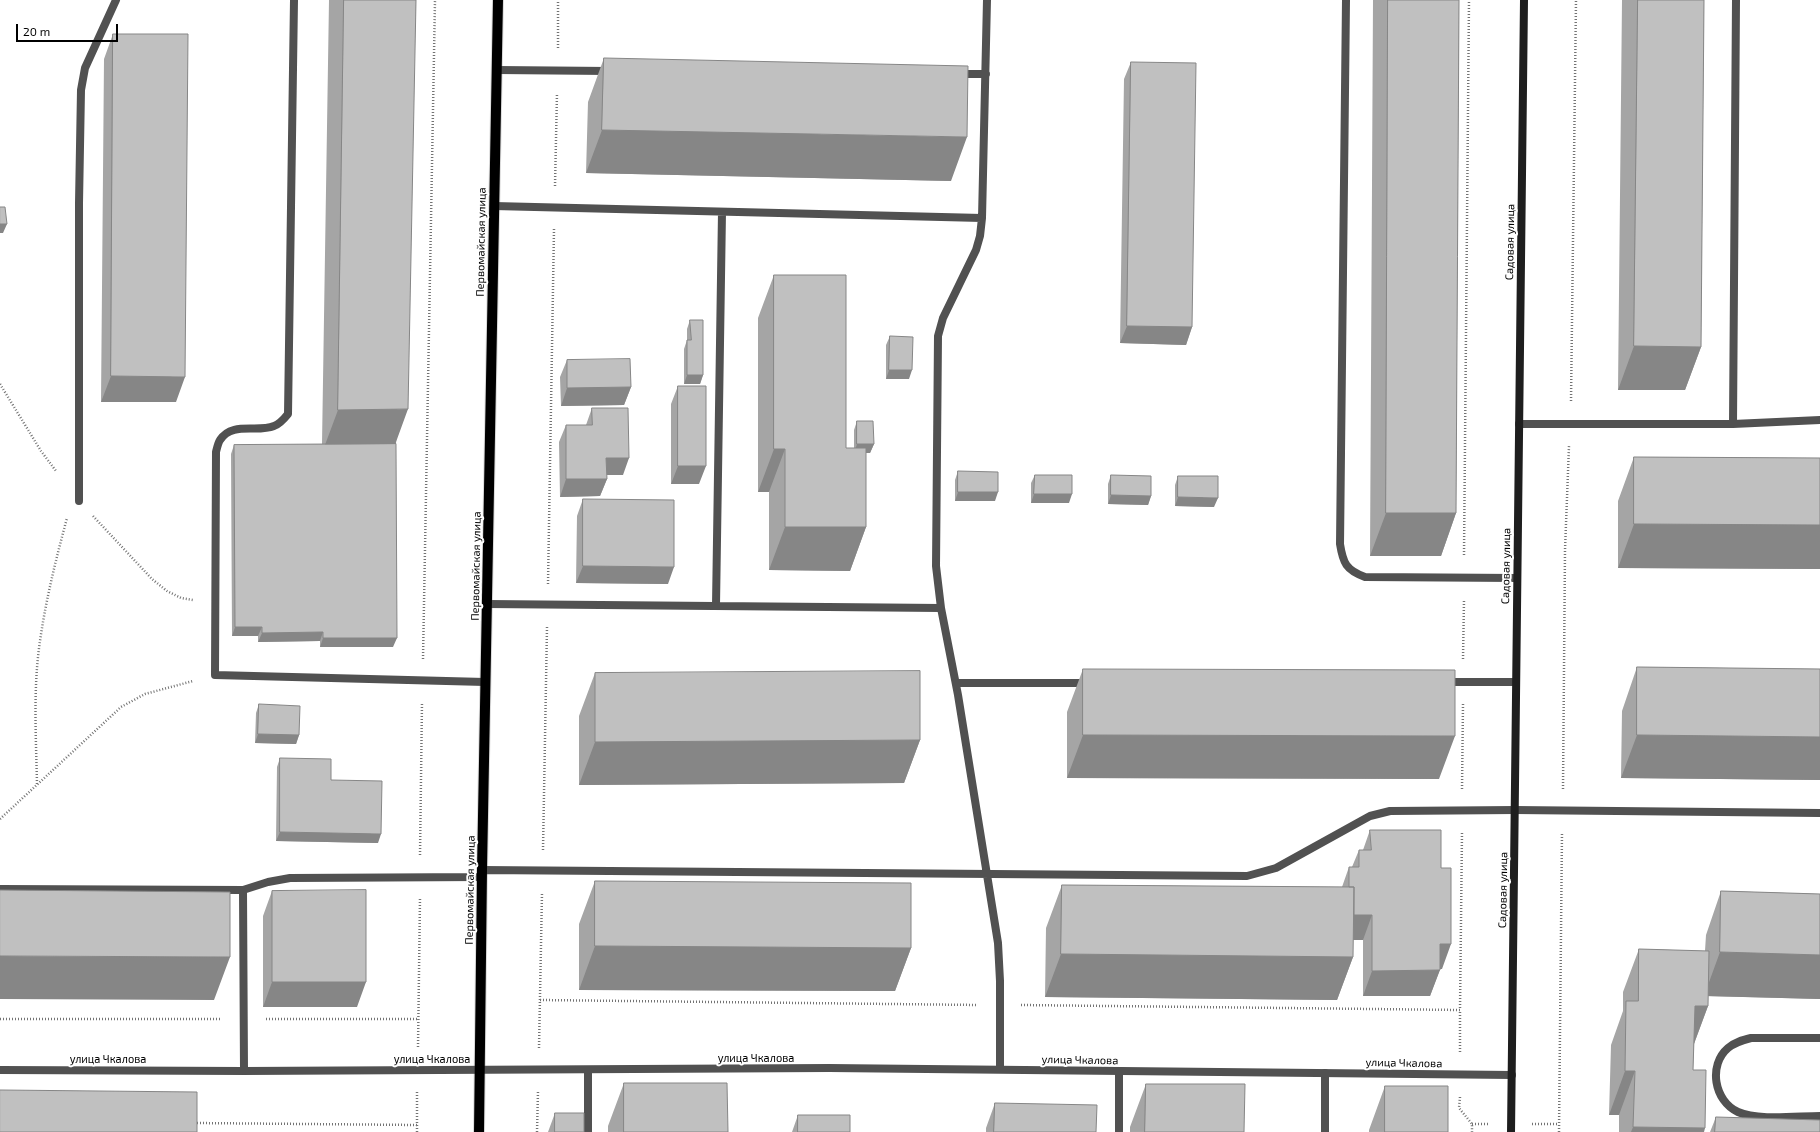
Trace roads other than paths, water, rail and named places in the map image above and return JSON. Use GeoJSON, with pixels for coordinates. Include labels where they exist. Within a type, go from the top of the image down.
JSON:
{"type":"FeatureCollection","features":[{"type":"Feature","properties":{"kind":"main road","name":"Первомайская улица"},"geometry":{"type":"LineString","coordinates":[[479,1132],[485,682],[498,0]]}},
{"type":"Feature","properties":{"kind":"street"},"geometry":{"type":"LineString","coordinates":[[79,500],[79,203],[81,90],[85,68],[116,0]]}},
{"type":"Feature","properties":{"kind":"street"},"geometry":{"type":"LineString","coordinates":[[294,0],[288,414],[282,422],[273,427],[238,429],[228,432],[220,440],[216,452],[215,675],[485,682]]}},
{"type":"Feature","properties":{"kind":"street"},"geometry":{"type":"LineString","coordinates":[[987,0],[982,218],[980,236],[976,250],[943,318],[938,336],[936,566],[941,608],[956,683],[998,943],[1001,1005],[1000,1070]]}},
{"type":"Feature","properties":{"kind":"street"},"geometry":{"type":"LineString","coordinates":[[1346,0],[1340,544],[1343,560],[1352,572],[1365,577],[1517,578]]}},
{"type":"Feature","properties":{"kind":"street","name":"Садовая улица"},"geometry":{"type":"LineString","coordinates":[[1511,1132],[1524,0]]}},
{"type":"Feature","properties":{"kind":"street"},"geometry":{"type":"LineString","coordinates":[[1733,424],[1736,0]]}},
{"type":"Feature","properties":{"kind":"street"},"geometry":{"type":"LineString","coordinates":[[497,70],[621,71]]}},
{"type":"Feature","properties":{"kind":"street"},"geometry":{"type":"LineString","coordinates":[[946,74],[986,74]]}},
{"type":"Feature","properties":{"kind":"street"},"geometry":{"type":"LineString","coordinates":[[494,206],[982,218]]}},
{"type":"Feature","properties":{"kind":"street"},"geometry":{"type":"LineString","coordinates":[[716,605],[722,212]]}},
{"type":"Feature","properties":{"kind":"street"},"geometry":{"type":"LineString","coordinates":[[1519,424],[1733,424],[1820,420]]}},
{"type":"Feature","properties":{"kind":"street"},"geometry":{"type":"LineString","coordinates":[[487,604],[941,608]]}},
{"type":"Feature","properties":{"kind":"street"},"geometry":{"type":"LineString","coordinates":[[1439,682],[1516,682]]}},
{"type":"Feature","properties":{"kind":"street"},"geometry":{"type":"LineString","coordinates":[[956,683],[1099,683]]}},
{"type":"Feature","properties":{"kind":"street"},"geometry":{"type":"LineString","coordinates":[[0,889],[243,890],[268,882],[290,878],[420,877],[542,870],[986,875],[1247,876],[1276,868],[1370,816],[1390,811],[1562,810],[1820,813]]}},
{"type":"Feature","properties":{"kind":"street"},"geometry":{"type":"LineString","coordinates":[[243,890],[244,1071]]}},
{"type":"Feature","properties":{"kind":"street"},"geometry":{"type":"LineString","coordinates":[[1820,1038],[1751,1038],[1740,1041],[1728,1048],[1719,1061],[1716,1077],[1718,1092],[1725,1103],[1737,1112],[1750,1116],[1820,1116]]}},
{"type":"Feature","properties":{"kind":"street","name":"улица Чкалова"},"geometry":{"type":"LineString","coordinates":[[0,1070],[244,1071],[829,1068],[1512,1076]]}},
{"type":"Feature","properties":{"kind":"street"},"geometry":{"type":"LineString","coordinates":[[588,1070],[588,1132]]}},
{"type":"Feature","properties":{"kind":"street"},"geometry":{"type":"LineString","coordinates":[[1119,1071],[1119,1132]]}},
{"type":"Feature","properties":{"kind":"street"},"geometry":{"type":"LineString","coordinates":[[1324,1132],[1325,1073]]}}]}
